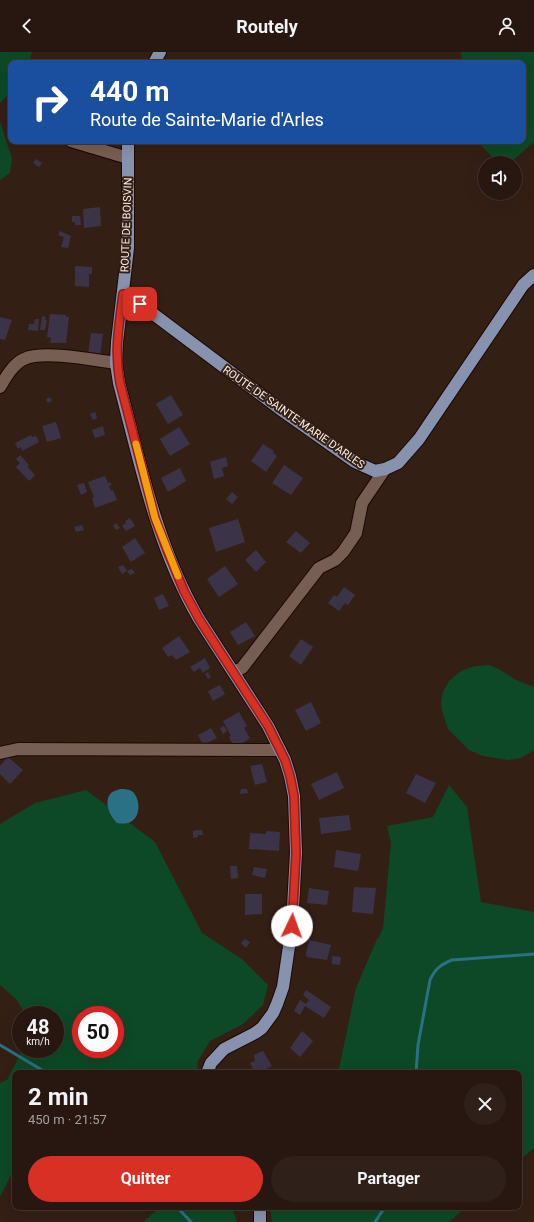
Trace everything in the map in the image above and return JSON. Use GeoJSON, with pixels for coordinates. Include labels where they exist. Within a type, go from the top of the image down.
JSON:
{"type":"FeatureCollection","features":[{"type":"Feature","properties":{"kind":"main road","name":"ROUTE DE BOISVIN"},"geometry":{"type":"LineString","coordinates":[[128,144],[128,248],[116,363],[121,390],[155,518],[167,550],[190,603],[268,726],[280,750],[290,776],[294,796],[296,854],[292,926],[283,987],[273,1013],[262,1028],[224,1049],[211,1063],[208,1070]]}},
{"type":"Feature","properties":{"kind":"main road"},"geometry":{"type":"LineString","coordinates":[[385,469],[398,463],[419,439],[523,285],[534,275]]}},
{"type":"Feature","properties":{"kind":"main road","name":"ROUTE DE SAINTE-MARIE D'ARLES"},"geometry":{"type":"LineString","coordinates":[[123,294],[128,295],[267,399],[355,462],[375,471],[385,469]]}},
{"type":"Feature","properties":{"kind":"main road"},"geometry":{"type":"LineString","coordinates":[[260,1210],[260,1222]]}},
{"type":"Feature","properties":{"kind":"street"},"geometry":{"type":"LineString","coordinates":[[80,144],[128,158]]}},
{"type":"Feature","properties":{"kind":"street"},"geometry":{"type":"LineString","coordinates":[[0,387],[16,363],[34,356],[47,355],[116,363]]}},
{"type":"Feature","properties":{"kind":"street"},"geometry":{"type":"LineString","coordinates":[[234,672],[242,668],[319,568],[335,560],[343,552],[356,533],[362,503],[385,469]]}},
{"type":"Feature","properties":{"kind":"street"},"geometry":{"type":"LineString","coordinates":[[0,753],[18,749],[280,750]]}},
{"type":"Feature","properties":{"kind":"green space"},"geometry":{"type":"Polygon","coordinates":[[[0,52],[32,52],[30,60],[8,60],[8,94],[0,103],[0,52]]]}},
{"type":"Feature","properties":{"kind":"green space"},"geometry":{"type":"Polygon","coordinates":[[[461,52],[534,52],[534,142],[518,156],[491,156],[480,144],[526,144],[526,60],[462,60],[461,52]]]}},
{"type":"Feature","properties":{"kind":"green space"},"geometry":{"type":"Polygon","coordinates":[[[0,121],[12,159],[10,173],[0,180],[0,121]]]}},
{"type":"Feature","properties":{"kind":"green space"},"geometry":{"type":"Polygon","coordinates":[[[489,665],[499,669],[516,680],[534,687],[534,750],[521,758],[508,760],[483,756],[469,750],[448,729],[442,711],[441,701],[443,692],[449,681],[461,671],[475,666],[489,665]]]}},
{"type":"Feature","properties":{"kind":"green space"},"geometry":{"type":"Polygon","coordinates":[[[449,785],[467,807],[481,902],[534,912],[534,1148],[522,1158],[522,1070],[339,1070],[356,988],[383,928],[391,842],[387,826],[433,817],[449,785]]]}},
{"type":"Feature","properties":{"kind":"green space"},"geometry":{"type":"Polygon","coordinates":[[[86,790],[155,842],[202,933],[242,959],[268,985],[263,1005],[243,1024],[210,1041],[198,1061],[197,1070],[12,1070],[18,1058],[64,1058],[64,1006],[20,1006],[16,999],[0,985],[0,824],[35,803],[86,790]]]}},
{"type":"Feature","properties":{"kind":"green space"},"geometry":{"type":"Polygon","coordinates":[[[12,1070],[12,1173],[0,1197],[0,1083],[7,1080],[12,1070]]]}},
{"type":"Feature","properties":{"kind":"green space"},"geometry":{"type":"Polygon","coordinates":[[[157,1210],[233,1210],[237,1222],[145,1222],[145,1220],[157,1210]]]}},
{"type":"Feature","properties":{"kind":"green space"},"geometry":{"type":"Polygon","coordinates":[[[270,1210],[463,1210],[449,1222],[272,1222],[270,1210]]]}},
{"type":"Feature","properties":{"kind":"water"},"geometry":{"type":"Polygon","coordinates":[[[120,789],[133,792],[138,803],[138,811],[135,818],[132,821],[123,824],[117,823],[108,809],[108,800],[111,793],[120,789]]]}},
{"type":"Feature","properties":{"kind":"building"},"geometry":{"type":"Polygon","coordinates":[[[36,159],[42,163],[39,167],[33,163],[36,159]]]}},
{"type":"Feature","properties":{"kind":"building"},"geometry":{"type":"Polygon","coordinates":[[[100,207],[101,226],[84,228],[83,209],[100,207]]]}},
{"type":"Feature","properties":{"kind":"building"},"geometry":{"type":"Polygon","coordinates":[[[72,216],[80,216],[81,225],[75,225],[75,222],[72,222],[72,216]]]}},
{"type":"Feature","properties":{"kind":"building"},"geometry":{"type":"Polygon","coordinates":[[[60,231],[71,236],[68,248],[61,247],[64,237],[58,235],[60,231]]]}},
{"type":"Feature","properties":{"kind":"building"},"geometry":{"type":"Polygon","coordinates":[[[75,266],[92,267],[92,274],[89,274],[89,287],[75,286],[75,266]]]}},
{"type":"Feature","properties":{"kind":"building"},"geometry":{"type":"Polygon","coordinates":[[[50,314],[66,315],[66,317],[69,317],[66,343],[50,343],[51,338],[47,337],[50,314]]]}},
{"type":"Feature","properties":{"kind":"building"},"geometry":{"type":"Polygon","coordinates":[[[42,316],[46,317],[45,320],[47,320],[45,330],[40,330],[42,316]]]}},
{"type":"Feature","properties":{"kind":"building"},"geometry":{"type":"Polygon","coordinates":[[[0,317],[12,320],[5,340],[0,339],[0,317]]]}},
{"type":"Feature","properties":{"kind":"building"},"geometry":{"type":"Polygon","coordinates":[[[35,319],[39,319],[38,331],[28,330],[29,324],[34,324],[35,319]]]}},
{"type":"Feature","properties":{"kind":"building"},"geometry":{"type":"Polygon","coordinates":[[[91,333],[103,334],[100,355],[88,354],[91,333]]]}},
{"type":"Feature","properties":{"kind":"building"},"geometry":{"type":"Polygon","coordinates":[[[171,395],[183,415],[168,424],[156,404],[171,395]]]}},
{"type":"Feature","properties":{"kind":"building"},"geometry":{"type":"Polygon","coordinates":[[[47,398],[51,398],[51,402],[47,402],[47,398]]]}},
{"type":"Feature","properties":{"kind":"building"},"geometry":{"type":"Polygon","coordinates":[[[95,412],[97,418],[93,420],[90,414],[95,412]]]}},
{"type":"Feature","properties":{"kind":"building"},"geometry":{"type":"Polygon","coordinates":[[[56,422],[61,438],[47,442],[42,426],[56,422]]]}},
{"type":"Feature","properties":{"kind":"building"},"geometry":{"type":"Polygon","coordinates":[[[103,426],[105,435],[95,438],[92,430],[103,426]]]}},
{"type":"Feature","properties":{"kind":"building"},"geometry":{"type":"Polygon","coordinates":[[[179,427],[190,444],[170,456],[160,439],[179,427]]]}},
{"type":"Feature","properties":{"kind":"building"},"geometry":{"type":"Polygon","coordinates":[[[31,435],[32,437],[36,436],[39,442],[22,451],[21,447],[18,449],[15,443],[31,435]]]}},
{"type":"Feature","properties":{"kind":"building"},"geometry":{"type":"Polygon","coordinates":[[[263,444],[274,451],[273,453],[277,456],[266,472],[251,461],[263,444]]]}},
{"type":"Feature","properties":{"kind":"building"},"geometry":{"type":"Polygon","coordinates":[[[20,455],[35,475],[29,481],[16,467],[20,463],[16,459],[20,455]]]}},
{"type":"Feature","properties":{"kind":"building"},"geometry":{"type":"Polygon","coordinates":[[[226,457],[228,466],[222,468],[224,476],[214,479],[210,462],[226,457]]]}},
{"type":"Feature","properties":{"kind":"building"},"geometry":{"type":"Polygon","coordinates":[[[284,465],[303,478],[291,495],[272,483],[284,465]]]}},
{"type":"Feature","properties":{"kind":"building"},"geometry":{"type":"Polygon","coordinates":[[[180,468],[186,481],[168,492],[161,478],[180,468]]]}},
{"type":"Feature","properties":{"kind":"building"},"geometry":{"type":"Polygon","coordinates":[[[105,476],[108,483],[110,482],[112,485],[109,486],[111,491],[113,490],[117,500],[95,508],[92,498],[94,497],[88,482],[105,476]]]}},
{"type":"Feature","properties":{"kind":"building"},"geometry":{"type":"Polygon","coordinates":[[[84,483],[87,492],[81,495],[77,485],[84,483]]]}},
{"type":"Feature","properties":{"kind":"building"},"geometry":{"type":"Polygon","coordinates":[[[232,492],[238,497],[232,504],[226,499],[232,492]]]}},
{"type":"Feature","properties":{"kind":"building"},"geometry":{"type":"Polygon","coordinates":[[[130,518],[135,526],[126,531],[122,526],[126,523],[125,521],[130,518]]]}},
{"type":"Feature","properties":{"kind":"building"},"geometry":{"type":"Polygon","coordinates":[[[238,519],[245,542],[216,552],[209,528],[238,519]]]}},
{"type":"Feature","properties":{"kind":"building"},"geometry":{"type":"Polygon","coordinates":[[[116,523],[120,528],[116,530],[113,526],[116,523]]]}},
{"type":"Feature","properties":{"kind":"building"},"geometry":{"type":"Polygon","coordinates":[[[82,525],[84,530],[76,532],[74,527],[82,525]]]}},
{"type":"Feature","properties":{"kind":"building"},"geometry":{"type":"Polygon","coordinates":[[[296,531],[310,543],[301,553],[286,542],[296,531]]]}},
{"type":"Feature","properties":{"kind":"building"},"geometry":{"type":"Polygon","coordinates":[[[135,538],[145,553],[131,562],[122,547],[135,538]]]}},
{"type":"Feature","properties":{"kind":"building"},"geometry":{"type":"Polygon","coordinates":[[[256,550],[266,562],[256,572],[245,560],[256,550]]]}},
{"type":"Feature","properties":{"kind":"building"},"geometry":{"type":"Polygon","coordinates":[[[123,565],[127,571],[122,574],[118,567],[123,565]]]}},
{"type":"Feature","properties":{"kind":"building"},"geometry":{"type":"Polygon","coordinates":[[[225,566],[238,584],[219,597],[207,579],[225,566]]]}},
{"type":"Feature","properties":{"kind":"building"},"geometry":{"type":"Polygon","coordinates":[[[132,569],[135,573],[130,575],[127,571],[132,569]]]}},
{"type":"Feature","properties":{"kind":"building"},"geometry":{"type":"Polygon","coordinates":[[[344,587],[355,595],[348,605],[345,603],[339,611],[328,603],[334,595],[337,597],[344,587]]]}},
{"type":"Feature","properties":{"kind":"building"},"geometry":{"type":"Polygon","coordinates":[[[163,594],[169,606],[159,610],[154,598],[163,594]]]}},
{"type":"Feature","properties":{"kind":"building"},"geometry":{"type":"Polygon","coordinates":[[[246,622],[255,636],[238,645],[230,632],[246,622]]]}},
{"type":"Feature","properties":{"kind":"building"},"geometry":{"type":"Polygon","coordinates":[[[179,636],[190,652],[176,660],[172,655],[168,657],[162,648],[179,636]]]}},
{"type":"Feature","properties":{"kind":"building"},"geometry":{"type":"Polygon","coordinates":[[[301,639],[313,647],[301,665],[289,656],[301,639]]]}},
{"type":"Feature","properties":{"kind":"building"},"geometry":{"type":"Polygon","coordinates":[[[205,658],[210,668],[203,673],[200,668],[194,672],[190,667],[205,658]]]}},
{"type":"Feature","properties":{"kind":"building"},"geometry":{"type":"Polygon","coordinates":[[[208,672],[211,677],[208,679],[205,674],[208,672]]]}},
{"type":"Feature","properties":{"kind":"building"},"geometry":{"type":"Polygon","coordinates":[[[220,685],[225,694],[213,701],[208,691],[220,685]]]}},
{"type":"Feature","properties":{"kind":"building"},"geometry":{"type":"Polygon","coordinates":[[[311,702],[321,723],[306,731],[295,710],[311,702]]]}},
{"type":"Feature","properties":{"kind":"building"},"geometry":{"type":"Polygon","coordinates":[[[239,712],[247,726],[244,728],[250,738],[238,746],[233,745],[229,737],[231,736],[223,721],[239,712]]]}},
{"type":"Feature","properties":{"kind":"building"},"geometry":{"type":"Polygon","coordinates":[[[224,726],[227,731],[223,734],[220,728],[224,726]]]}},
{"type":"Feature","properties":{"kind":"building"},"geometry":{"type":"Polygon","coordinates":[[[211,728],[217,738],[203,745],[198,735],[211,728]]]}},
{"type":"Feature","properties":{"kind":"building"},"geometry":{"type":"Polygon","coordinates":[[[8,757],[23,770],[10,784],[0,774],[0,766],[8,757]]]}},
{"type":"Feature","properties":{"kind":"building"},"geometry":{"type":"Polygon","coordinates":[[[262,764],[267,782],[255,785],[250,766],[262,764]]]}},
{"type":"Feature","properties":{"kind":"building"},"geometry":{"type":"Polygon","coordinates":[[[337,772],[344,788],[319,800],[311,784],[337,772]]]}},
{"type":"Feature","properties":{"kind":"building"},"geometry":{"type":"Polygon","coordinates":[[[416,774],[436,783],[425,803],[406,793],[416,774]]]}},
{"type":"Feature","properties":{"kind":"building"},"geometry":{"type":"Polygon","coordinates":[[[241,789],[247,789],[248,793],[240,794],[241,789]]]}},
{"type":"Feature","properties":{"kind":"building"},"geometry":{"type":"Polygon","coordinates":[[[349,815],[351,830],[321,834],[319,818],[349,815]]]}},
{"type":"Feature","properties":{"kind":"building"},"geometry":{"type":"Polygon","coordinates":[[[202,830],[203,835],[198,835],[198,837],[193,838],[193,831],[202,830]]]}},
{"type":"Feature","properties":{"kind":"building"},"geometry":{"type":"Polygon","coordinates":[[[266,831],[280,832],[279,851],[249,849],[250,833],[266,834],[266,831]]]}},
{"type":"Feature","properties":{"kind":"building"},"geometry":{"type":"Polygon","coordinates":[[[336,850],[361,854],[358,871],[334,867],[336,850]]]}},
{"type":"Feature","properties":{"kind":"building"},"geometry":{"type":"Polygon","coordinates":[[[230,866],[237,866],[238,878],[231,879],[230,866]]]}},
{"type":"Feature","properties":{"kind":"building"},"geometry":{"type":"Polygon","coordinates":[[[254,867],[267,869],[265,878],[252,875],[254,867]]]}},
{"type":"Feature","properties":{"kind":"building"},"geometry":{"type":"Polygon","coordinates":[[[354,887],[376,888],[373,914],[352,912],[354,887]]]}},
{"type":"Feature","properties":{"kind":"building"},"geometry":{"type":"Polygon","coordinates":[[[309,888],[329,891],[327,905],[307,903],[309,888]]]}},
{"type":"Feature","properties":{"kind":"building"},"geometry":{"type":"Polygon","coordinates":[[[245,894],[262,894],[262,914],[245,915],[245,894]]]}},
{"type":"Feature","properties":{"kind":"building"},"geometry":{"type":"Polygon","coordinates":[[[245,939],[250,942],[246,948],[241,943],[245,939]]]}},
{"type":"Feature","properties":{"kind":"building"},"geometry":{"type":"Polygon","coordinates":[[[309,940],[331,945],[327,960],[307,957],[306,954],[309,940]]]}},
{"type":"Feature","properties":{"kind":"building"},"geometry":{"type":"Polygon","coordinates":[[[332,956],[341,957],[340,965],[332,964],[332,956]]]}},
{"type":"Feature","properties":{"kind":"building"},"geometry":{"type":"Polygon","coordinates":[[[306,990],[331,1007],[324,1018],[305,1006],[300,1015],[294,1011],[300,1000],[306,1004],[309,1000],[303,995],[306,990]]]}},
{"type":"Feature","properties":{"kind":"building"},"geometry":{"type":"Polygon","coordinates":[[[302,1031],[313,1041],[300,1057],[290,1048],[302,1031]]]}},
{"type":"Feature","properties":{"kind":"building"},"geometry":{"type":"Polygon","coordinates":[[[263,1051],[272,1066],[263,1070],[254,1070],[250,1063],[255,1061],[254,1055],[263,1051]]]}},
{"type":"Feature","properties":{"kind":"waterway"},"geometry":{"type":"LineString","coordinates":[[416,1070],[418,1045],[430,980],[438,968],[452,960],[534,954]]}},
{"type":"Feature","properties":{"kind":"waterway"},"geometry":{"type":"LineString","coordinates":[[0,1045],[42,1070]]}},
{"type":"Feature","properties":{"kind":"waterway"},"geometry":{"type":"LineString","coordinates":[[180,1210],[191,1222]]}},
{"type":"Feature","properties":{"kind":"waterway"},"geometry":{"type":"LineString","coordinates":[[375,1222],[383,1210]]}},
{"type":"Feature","properties":{"kind":"slow traffic"},"geometry":{"type":"LineString","coordinates":[[136,444],[155,518],[178,576]]}},
{"type":"Feature","properties":{"kind":"route"},"geometry":{"type":"LineString","coordinates":[[140,304],[128,295],[123,294],[116,363],[120,383],[155,518],[184,591],[199,619],[268,726],[285,760],[294,796],[296,854],[292,926]]}}]}
